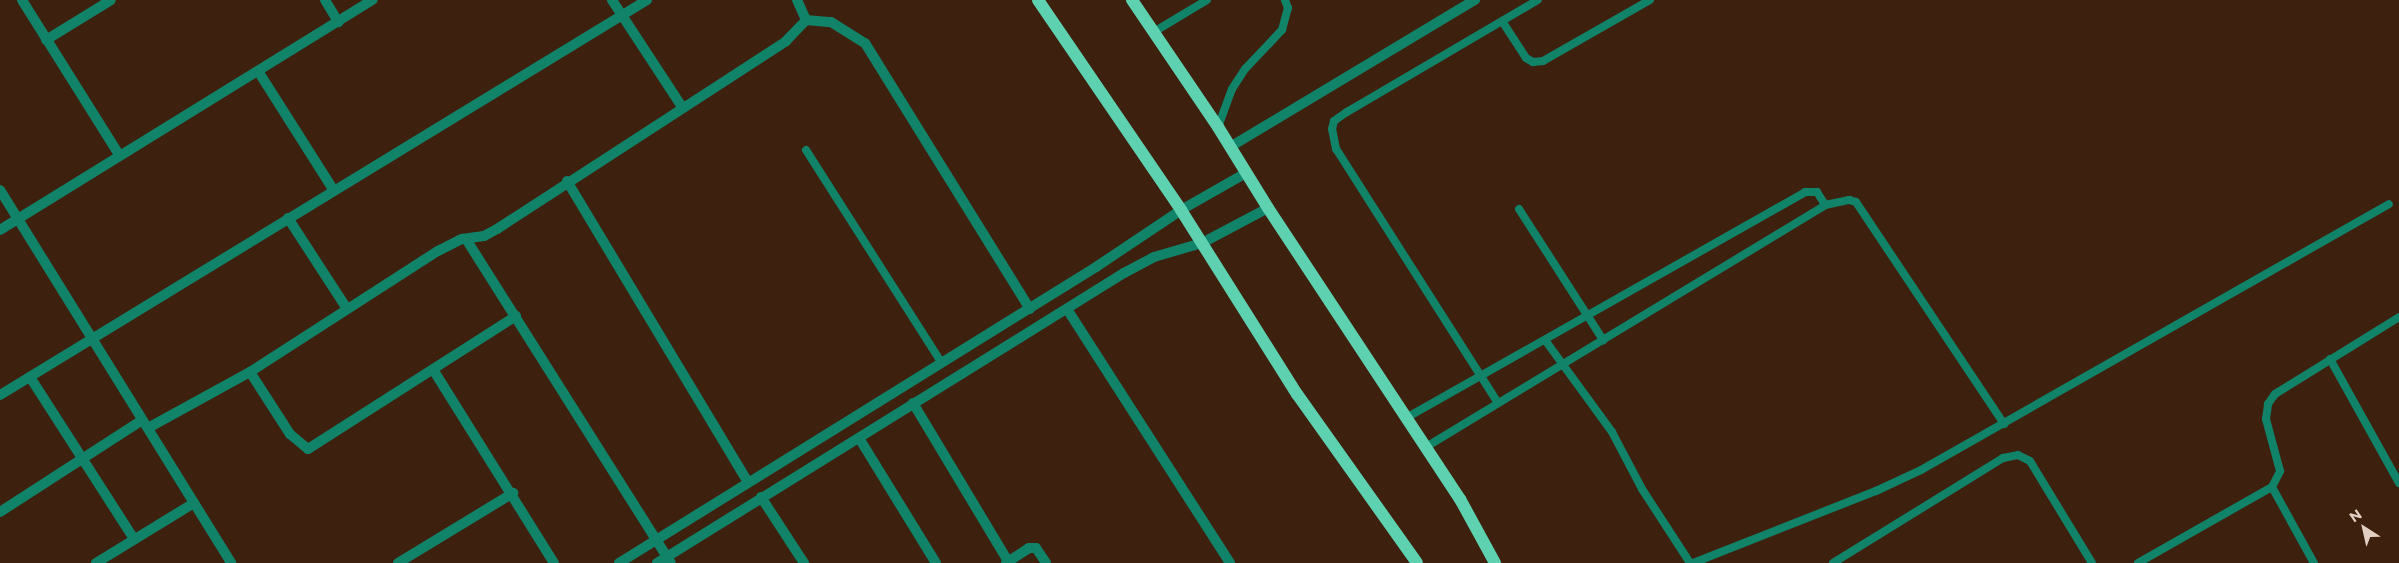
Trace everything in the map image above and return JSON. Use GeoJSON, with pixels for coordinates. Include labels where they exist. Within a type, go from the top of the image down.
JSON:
{"type":"FeatureCollection","features":[{"type":"Feature","properties":{"kind":"main road"},"geometry":{"type":"LineString","coordinates":[[1038,0],[1181,210],[1297,394],[1418,563]]}},
{"type":"Feature","properties":{"kind":"main road"},"geometry":{"type":"LineString","coordinates":[[1132,0],[1152,33],[1218,127],[1268,208],[1426,447],[1495,563]]}},
{"type":"Feature","properties":{"kind":"street"},"geometry":{"type":"LineString","coordinates":[[22,0],[120,156]]}},
{"type":"Feature","properties":{"kind":"street"},"geometry":{"type":"LineString","coordinates":[[46,40],[111,0]]}},
{"type":"Feature","properties":{"kind":"street"},"geometry":{"type":"LineString","coordinates":[[324,0],[338,22]]}},
{"type":"Feature","properties":{"kind":"street"},"geometry":{"type":"LineString","coordinates":[[0,230],[373,0]]}},
{"type":"Feature","properties":{"kind":"street"},"geometry":{"type":"LineString","coordinates":[[612,0],[682,107]]}},
{"type":"Feature","properties":{"kind":"street"},"geometry":{"type":"LineString","coordinates":[[0,395],[333,189],[647,0]]}},
{"type":"Feature","properties":{"kind":"street"},"geometry":{"type":"LineString","coordinates":[[797,0],[806,20]]}},
{"type":"Feature","properties":{"kind":"street"},"geometry":{"type":"LineString","coordinates":[[1230,147],[1475,0]]}},
{"type":"Feature","properties":{"kind":"street"},"geometry":{"type":"LineString","coordinates":[[0,512],[82,459],[145,424],[250,372],[438,251],[466,239],[484,236],[786,41],[806,20]]}},
{"type":"Feature","properties":{"kind":"street"},"geometry":{"type":"LineString","coordinates":[[806,20],[844,28],[865,43],[1030,308]]}},
{"type":"Feature","properties":{"kind":"street"},"geometry":{"type":"LineString","coordinates":[[258,71],[333,189]]}},
{"type":"Feature","properties":{"kind":"street"},"geometry":{"type":"LineString","coordinates":[[618,563],[1030,308],[1181,210],[1246,174]]}},
{"type":"Feature","properties":{"kind":"street"},"geometry":{"type":"LineString","coordinates":[[567,181],[748,482]]}},
{"type":"Feature","properties":{"kind":"street"},"geometry":{"type":"LineString","coordinates":[[0,190],[230,563]]}},
{"type":"Feature","properties":{"kind":"street"},"geometry":{"type":"LineString","coordinates":[[657,563],[669,560],[761,497],[1154,257],[1202,243],[1268,208]]}},
{"type":"Feature","properties":{"kind":"street"},"geometry":{"type":"LineString","coordinates":[[288,218],[347,310]]}},
{"type":"Feature","properties":{"kind":"street"},"geometry":{"type":"LineString","coordinates":[[466,239],[669,560]]}},
{"type":"Feature","properties":{"kind":"street"},"geometry":{"type":"LineString","coordinates":[[1067,309],[1230,563]]}},
{"type":"Feature","properties":{"kind":"street"},"geometry":{"type":"LineString","coordinates":[[250,372],[290,434],[308,449],[434,371],[516,316]]}},
{"type":"Feature","properties":{"kind":"street"},"geometry":{"type":"LineString","coordinates":[[434,371],[513,493],[554,563]]}},
{"type":"Feature","properties":{"kind":"street"},"geometry":{"type":"LineString","coordinates":[[30,377],[134,539]]}},
{"type":"Feature","properties":{"kind":"street"},"geometry":{"type":"LineString","coordinates":[[913,403],[1007,562],[1029,548],[1036,548],[1046,563]]}},
{"type":"Feature","properties":{"kind":"street"},"geometry":{"type":"LineString","coordinates":[[860,438],[936,563]]}},
{"type":"Feature","properties":{"kind":"street"},"geometry":{"type":"LineString","coordinates":[[398,563],[513,493]]}},
{"type":"Feature","properties":{"kind":"street"},"geometry":{"type":"LineString","coordinates":[[761,497],[804,563]]}},
{"type":"Feature","properties":{"kind":"street"},"geometry":{"type":"LineString","coordinates":[[96,563],[109,560],[134,539],[194,503]]}},
{"type":"Feature","properties":{"kind":"lane"},"geometry":{"type":"LineString","coordinates":[[1152,33],[1207,0]]}},
{"type":"Feature","properties":{"kind":"lane"},"geometry":{"type":"LineString","coordinates":[[1218,127],[1232,89],[1245,69],[1282,30],[1288,8],[1285,0]]}},
{"type":"Feature","properties":{"kind":"lane"},"geometry":{"type":"LineString","coordinates":[[1498,403],[1336,149],[1332,129],[1334,122],[1347,112],[1538,0]]}},
{"type":"Feature","properties":{"kind":"lane"},"geometry":{"type":"LineString","coordinates":[[1502,21],[1526,58],[1534,62],[1544,61],[1650,0]]}},
{"type":"Feature","properties":{"kind":"lane"},"geometry":{"type":"LineString","coordinates":[[806,150],[942,362]]}},
{"type":"Feature","properties":{"kind":"lane"},"geometry":{"type":"LineString","coordinates":[[1406,418],[1805,192],[1817,192],[1825,205]]}},
{"type":"Feature","properties":{"kind":"lane"},"geometry":{"type":"LineString","coordinates":[[1426,447],[1825,205],[1841,201],[1856,202],[2004,424]]}},
{"type":"Feature","properties":{"kind":"lane"},"geometry":{"type":"LineString","coordinates":[[1545,340],[1612,432],[1642,489],[1692,563],[1876,491],[2004,424],[2390,204]]}},
{"type":"Feature","properties":{"kind":"lane"},"geometry":{"type":"LineString","coordinates":[[1519,209],[1603,340]]}},
{"type":"Feature","properties":{"kind":"lane"},"geometry":{"type":"LineString","coordinates":[[2138,563],[2272,487],[2280,471],[2266,419],[2268,404],[2275,394],[2399,317]]}},
{"type":"Feature","properties":{"kind":"lane"},"geometry":{"type":"LineString","coordinates":[[2330,359],[2399,483]]}},
{"type":"Feature","properties":{"kind":"lane"},"geometry":{"type":"LineString","coordinates":[[1833,563],[2003,458],[2018,455],[2030,461],[2092,563]]}},
{"type":"Feature","properties":{"kind":"lane"},"geometry":{"type":"LineString","coordinates":[[2272,487],[2314,563]]}}]}
